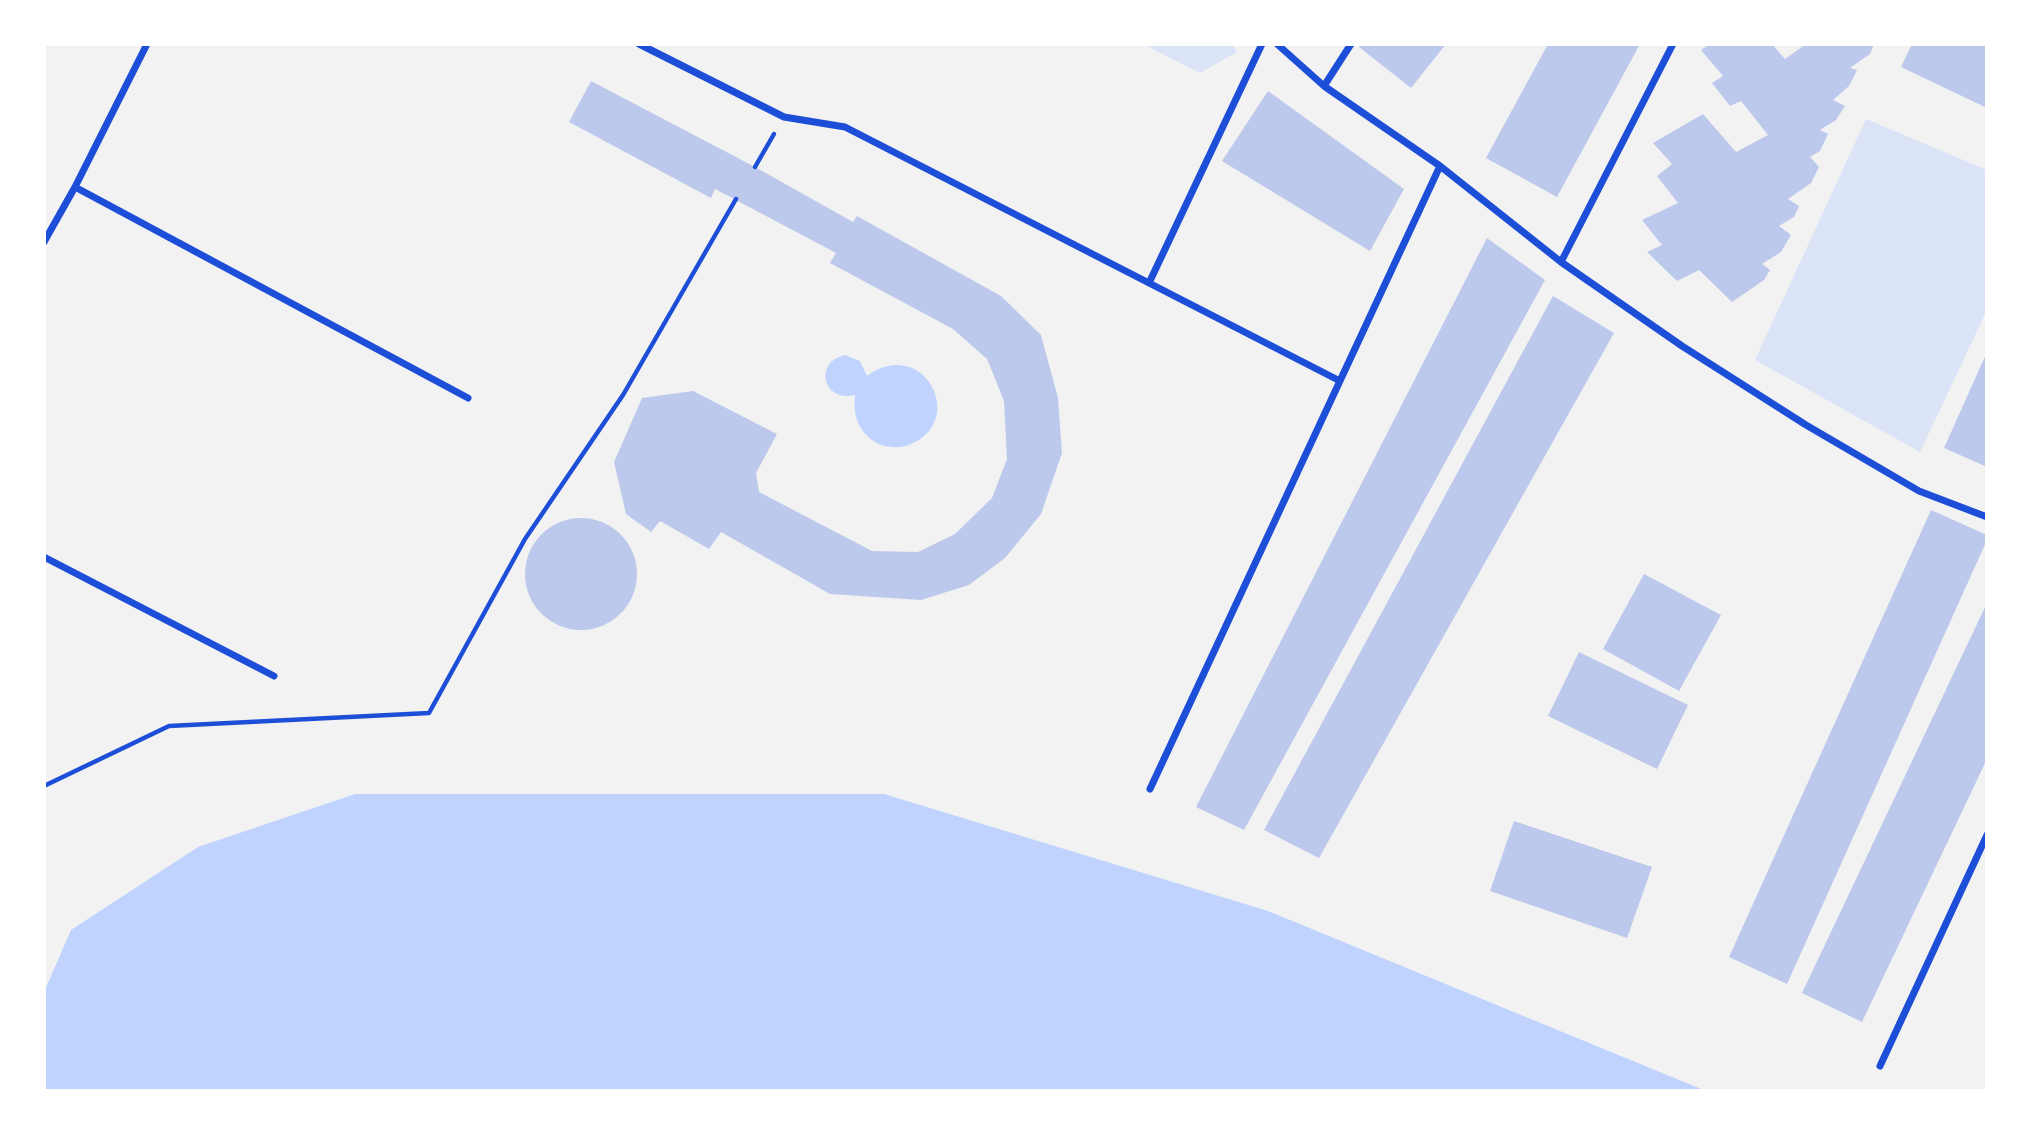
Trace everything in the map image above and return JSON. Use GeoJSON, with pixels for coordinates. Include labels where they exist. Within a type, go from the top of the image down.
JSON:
{"type":"FeatureCollection","features":[{"type":"Feature","properties":{"kind":"street"},"geometry":{"type":"LineString","coordinates":[[44,242],[75,187],[147,44]]}},
{"type":"Feature","properties":{"kind":"street"},"geometry":{"type":"LineString","coordinates":[[639,44],[783,117],[845,127],[1340,381]]}},
{"type":"Feature","properties":{"kind":"street"},"geometry":{"type":"LineString","coordinates":[[1149,283],[1262,44]]}},
{"type":"Feature","properties":{"kind":"street"},"geometry":{"type":"LineString","coordinates":[[1278,44],[1324,86],[1440,166],[1561,262],[1682,346],[1806,425],[1919,491],[1987,517]]}},
{"type":"Feature","properties":{"kind":"street"},"geometry":{"type":"LineString","coordinates":[[1324,86],[1351,44]]}},
{"type":"Feature","properties":{"kind":"street"},"geometry":{"type":"LineString","coordinates":[[1561,262],[1672,44]]}},
{"type":"Feature","properties":{"kind":"street"},"geometry":{"type":"LineString","coordinates":[[1150,789],[1440,166]]}},
{"type":"Feature","properties":{"kind":"street"},"geometry":{"type":"LineString","coordinates":[[75,187],[468,398]]}},
{"type":"Feature","properties":{"kind":"street"},"geometry":{"type":"LineString","coordinates":[[44,557],[274,676]]}},
{"type":"Feature","properties":{"kind":"street"},"geometry":{"type":"LineString","coordinates":[[1880,1066],[1987,835]]}},
{"type":"Feature","properties":{"kind":"path"},"geometry":{"type":"LineString","coordinates":[[755,167],[783,117]]}},
{"type":"Feature","properties":{"kind":"path"},"geometry":{"type":"LineString","coordinates":[[44,786],[169,726],[429,713],[525,539],[623,395],[736,199]]}},
{"type":"Feature","properties":{"kind":"shaded area"},"geometry":{"type":"Polygon","coordinates":[[[1143,44],[1232,44],[1237,52],[1200,73],[1143,44]]]}},
{"type":"Feature","properties":{"kind":"shaded area"},"geometry":{"type":"Polygon","coordinates":[[[1866,119],[1987,170],[1987,310],[1920,452],[1755,360],[1866,119]]]}},
{"type":"Feature","properties":{"kind":"water"},"geometry":{"type":"Polygon","coordinates":[[[845,355],[860,361],[867,376],[887,366],[906,366],[921,373],[931,386],[937,401],[936,417],[928,433],[907,446],[897,447],[883,446],[869,438],[858,421],[855,395],[835,393],[826,381],[829,365],[845,355]]]}},
{"type":"Feature","properties":{"kind":"water"},"geometry":{"type":"Polygon","coordinates":[[[355,794],[884,794],[1268,911],[1706,1091],[44,1091],[44,992],[71,930],[198,847],[355,794]]]}},
{"type":"Feature","properties":{"kind":"building"},"geometry":{"type":"Polygon","coordinates":[[[1361,44],[1446,44],[1411,88],[1359,47],[1361,44]]]}},
{"type":"Feature","properties":{"kind":"building"},"geometry":{"type":"Polygon","coordinates":[[[1548,44],[1640,44],[1557,197],[1486,158],[1548,44]]]}},
{"type":"Feature","properties":{"kind":"building"},"geometry":{"type":"Polygon","coordinates":[[[1710,44],[1772,44],[1785,59],[1806,44],[1874,44],[1870,54],[1850,68],[1857,70],[1849,86],[1833,100],[1845,106],[1836,120],[1820,130],[1828,134],[1820,151],[1810,157],[1819,167],[1811,183],[1788,199],[1799,206],[1794,217],[1779,226],[1791,235],[1781,252],[1762,264],[1770,270],[1764,280],[1732,302],[1699,270],[1677,281],[1647,252],[1662,245],[1642,220],[1678,203],[1657,176],[1672,164],[1653,143],[1703,114],[1736,152],[1768,135],[1741,101],[1730,106],[1712,83],[1723,76],[1701,50],[1710,44]]]}},
{"type":"Feature","properties":{"kind":"building"},"geometry":{"type":"Polygon","coordinates":[[[1912,44],[1987,44],[1987,108],[1901,67],[1912,44]]]}},
{"type":"Feature","properties":{"kind":"building"},"geometry":{"type":"Polygon","coordinates":[[[591,81],[853,222],[857,216],[1001,296],[1041,335],[1058,398],[1062,453],[1041,514],[1005,558],[969,585],[921,600],[830,594],[721,532],[709,549],[660,521],[651,532],[626,514],[614,462],[642,398],[693,391],[777,434],[756,473],[759,492],[872,551],[918,552],[955,534],[992,498],[1007,459],[1004,401],[987,359],[953,329],[830,263],[836,253],[715,189],[711,198],[569,122],[591,81]]]}},
{"type":"Feature","properties":{"kind":"building"},"geometry":{"type":"Polygon","coordinates":[[[1268,91],[1404,189],[1370,251],[1222,161],[1268,91]]]}},
{"type":"Feature","properties":{"kind":"building"},"geometry":{"type":"Polygon","coordinates":[[[1487,238],[1545,280],[1244,830],[1196,807],[1487,238]]]}},
{"type":"Feature","properties":{"kind":"building"},"geometry":{"type":"Polygon","coordinates":[[[1553,296],[1614,333],[1319,858],[1264,830],[1553,296]]]}},
{"type":"Feature","properties":{"kind":"building"},"geometry":{"type":"Polygon","coordinates":[[[1987,352],[1987,467],[1944,448],[1987,352]]]}},
{"type":"Feature","properties":{"kind":"building"},"geometry":{"type":"Polygon","coordinates":[[[1931,510],[1987,535],[1987,540],[1787,984],[1729,957],[1931,510]]]}},
{"type":"Feature","properties":{"kind":"building"},"geometry":{"type":"Polygon","coordinates":[[[581,518],[602,523],[620,535],[632,553],[637,574],[632,595],[620,613],[602,625],[581,630],[560,625],[542,613],[530,595],[525,574],[530,553],[542,535],[560,523],[581,518]]]}},
{"type":"Feature","properties":{"kind":"building"},"geometry":{"type":"Polygon","coordinates":[[[1644,574],[1721,615],[1679,691],[1603,649],[1644,574]]]}},
{"type":"Feature","properties":{"kind":"building"},"geometry":{"type":"Polygon","coordinates":[[[1987,603],[1987,759],[1862,1022],[1802,993],[1987,603]]]}},
{"type":"Feature","properties":{"kind":"building"},"geometry":{"type":"Polygon","coordinates":[[[1579,652],[1688,705],[1657,769],[1548,716],[1579,652]]]}},
{"type":"Feature","properties":{"kind":"building"},"geometry":{"type":"Polygon","coordinates":[[[1514,821],[1652,867],[1627,938],[1490,891],[1514,821]]]}}]}
